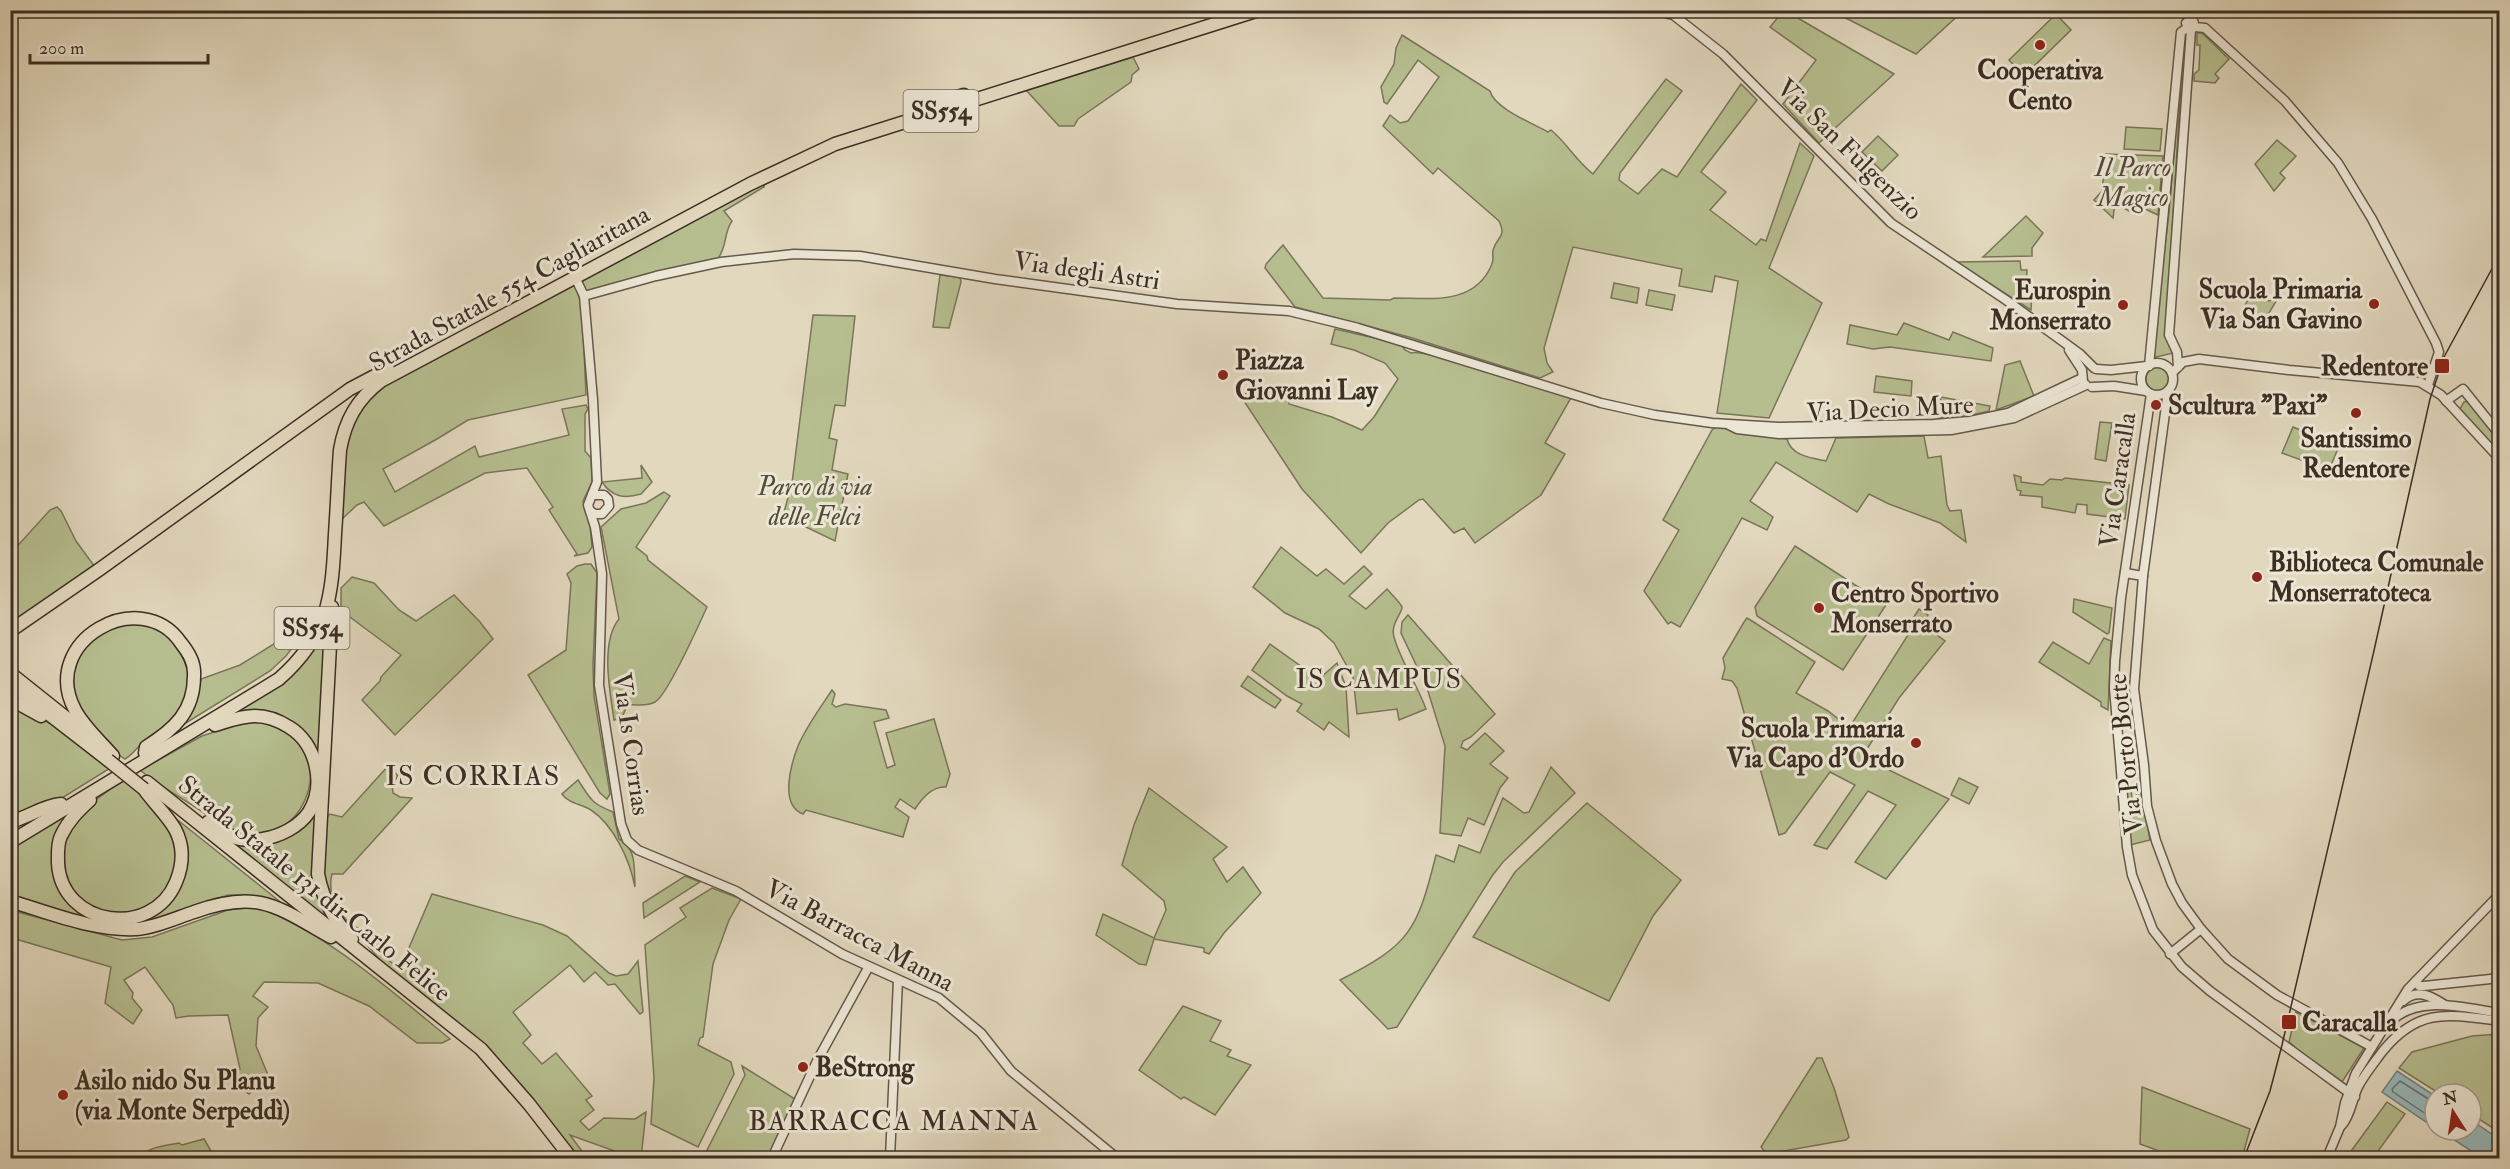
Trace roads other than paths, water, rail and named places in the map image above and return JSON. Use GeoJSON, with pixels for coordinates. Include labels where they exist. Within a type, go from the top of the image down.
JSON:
{"type":"FeatureCollection","features":[{"type":"Feature","properties":{"kind":"highway","name":"Strada Statale 554 Cagliaritana"},"geometry":{"type":"LineString","coordinates":[[145,753],[263,682],[288,663],[306,639],[319,612],[326,589],[333,448],[338,425],[351,402],[365,385],[388,369],[742,179],[816,143],[853,129],[1234,10]]}},
{"type":"Feature","properties":{"kind":"highway","name":"Strada Statale 554 Cagliaritana"},"geometry":{"type":"LineString","coordinates":[[10,842],[279,679],[298,661],[318,632],[332,592],[340,450],[345,427],[361,399],[371,388],[394,372],[794,161],[844,140],[1259,10]]}},
{"type":"Feature","properties":{"kind":"highway"},"geometry":{"type":"LineString","coordinates":[[1018,92],[1035,84],[1037,80]]}},
{"type":"Feature","properties":{"kind":"highway"},"geometry":{"type":"LineString","coordinates":[[900,123],[906,125],[954,113]]}},
{"type":"Feature","properties":{"kind":"highway"},"geometry":{"type":"LineString","coordinates":[[10,631],[81,583],[350,389],[388,369]]}},
{"type":"Feature","properties":{"kind":"highway"},"geometry":{"type":"LineString","coordinates":[[332,592],[318,874],[321,889],[333,915],[343,930],[365,951],[372,963]]}},
{"type":"Feature","properties":{"kind":"highway"},"geometry":{"type":"LineString","coordinates":[[111,758],[75,710],[68,688],[69,669],[74,652],[95,630],[118,620],[140,618],[161,626],[177,637],[190,655],[195,671],[194,690],[189,709],[178,723],[146,747],[145,753]]}},
{"type":"Feature","properties":{"kind":"highway","name":"Strada Statale 131 dir Carlo Felice"},"geometry":{"type":"LineString","coordinates":[[10,673],[111,758],[455,1036],[485,1063],[563,1158]]}},
{"type":"Feature","properties":{"kind":"highway"},"geometry":{"type":"LineString","coordinates":[[10,684],[64,727],[111,758]]}},
{"type":"Feature","properties":{"kind":"highway"},"geometry":{"type":"LineString","coordinates":[[10,702],[21,705],[64,727]]}},
{"type":"Feature","properties":{"kind":"highway"},"geometry":{"type":"LineString","coordinates":[[164,795],[178,801],[218,829],[238,838],[253,840],[273,837],[293,828],[309,812],[316,792],[316,770],[310,747],[296,731],[273,718],[255,716],[204,726]]}},
{"type":"Feature","properties":{"kind":"highway","name":"SS554"},"geometry":{"type":"LineString","coordinates":[[10,834],[145,753]]}},
{"type":"Feature","properties":{"kind":"highway"},"geometry":{"type":"LineString","coordinates":[[108,783],[69,822],[60,838],[58,868],[62,882],[76,903],[100,918],[117,921],[136,918],[157,908],[172,891],[180,872],[182,852],[175,830],[146,785]]}},
{"type":"Feature","properties":{"kind":"highway","name":"Strada Statale 131 dir Carlo Felice"},"geometry":{"type":"LineString","coordinates":[[146,785],[164,795],[481,1049],[522,1095],[571,1158]]}},
{"type":"Feature","properties":{"kind":"highway"},"geometry":{"type":"LineString","coordinates":[[10,822],[26,818],[46,806],[61,804]]}},
{"type":"Feature","properties":{"kind":"highway"},"geometry":{"type":"LineString","coordinates":[[10,901],[92,926],[138,929],[215,904],[236,900],[256,900],[273,905],[331,937]]}},
{"type":"Feature","properties":{"kind":"street","name":"Via San Fulgenzio"},"geometry":{"type":"LineString","coordinates":[[1668,11],[1723,54],[1891,223],[2006,300],[2095,368]]}},
{"type":"Feature","properties":{"kind":"street"},"geometry":{"type":"LineString","coordinates":[[2086,381],[2160,395],[2168,391],[2173,382],[2177,352],[2169,334],[2191,28]]}},
{"type":"Feature","properties":{"kind":"street"},"geometry":{"type":"LineString","coordinates":[[2148,392],[2141,378],[2148,366],[2181,32],[2191,28],[2205,28],[2285,100],[2338,163],[2372,219],[2423,315],[2439,352],[2428,385]]}},
{"type":"Feature","properties":{"kind":"street","name":"Via degli Astri"},"geometry":{"type":"LineString","coordinates":[[584,296],[702,265],[807,253],[860,256],[994,279],[1177,304],[1289,311],[1358,328],[1417,347]]}},
{"type":"Feature","properties":{"kind":"street"},"geometry":{"type":"LineString","coordinates":[[575,276],[584,296],[593,400],[597,483],[588,503],[590,511],[602,514]]}},
{"type":"Feature","properties":{"kind":"street","name":"Via Decio Mure"},"geometry":{"type":"LineString","coordinates":[[1417,347],[1601,403],[1655,414],[1726,424],[1779,427],[1951,423],[2008,413],[2070,383],[2086,381]]}},
{"type":"Feature","properties":{"kind":"street","name":"Via San Fulgenzio"},"geometry":{"type":"LineString","coordinates":[[2070,351],[2086,381]]}},
{"type":"Feature","properties":{"kind":"street"},"geometry":{"type":"LineString","coordinates":[[2070,351],[2076,367],[2070,383]]}},
{"type":"Feature","properties":{"kind":"street"},"geometry":{"type":"LineString","coordinates":[[2175,370],[2191,359],[2218,359],[2289,370],[2420,382],[2428,385],[2446,401],[2499,459]]}},
{"type":"Feature","properties":{"kind":"street"},"geometry":{"type":"LineString","coordinates":[[2086,381],[2088,369],[2095,368],[2122,370],[2161,364],[2175,370]]}},
{"type":"Feature","properties":{"kind":"street"},"geometry":{"type":"LineString","coordinates":[[2086,381],[2099,384],[2102,379],[2095,368]]}},
{"type":"Feature","properties":{"kind":"street","name":"Via Decio Mure"},"geometry":{"type":"LineString","coordinates":[[1726,424],[1737,429],[1779,434],[1951,430],[2014,418],[2086,381]]}},
{"type":"Feature","properties":{"kind":"street"},"geometry":{"type":"LineString","coordinates":[[2446,401],[2463,390],[2499,435]]}},
{"type":"Feature","properties":{"kind":"street","name":"Via Porto Botte"},"geometry":{"type":"LineString","coordinates":[[2168,391],[2143,576],[2134,689],[2147,806],[2156,841],[2182,903],[2201,929],[2228,959],[2262,986],[2372,1047]]}},
{"type":"Feature","properties":{"kind":"street","name":"Via Caracalla"},"geometry":{"type":"LineString","coordinates":[[2148,392],[2115,661],[2114,688],[2128,858],[2142,906],[2153,930],[2170,954],[2210,991],[2351,1095]]}},
{"type":"Feature","properties":{"kind":"street"},"geometry":{"type":"LineString","coordinates":[[595,527],[609,506],[608,499],[597,483]]}},
{"type":"Feature","properties":{"kind":"street"},"geometry":{"type":"LineString","coordinates":[[592,495],[598,493],[604,495]]}},
{"type":"Feature","properties":{"kind":"street","name":"Via Is Corrias"},"geometry":{"type":"LineString","coordinates":[[590,511],[595,527],[602,574],[598,669],[601,707],[623,831],[627,840],[642,852]]}},
{"type":"Feature","properties":{"kind":"street","name":"Via Caracalla"},"geometry":{"type":"LineString","coordinates":[[2125,573],[2143,576]]}},
{"type":"Feature","properties":{"kind":"street","name":"Via Barracca Manna"},"geometry":{"type":"LineString","coordinates":[[642,852],[736,891],[868,968],[939,998],[994,1047],[1011,1071],[1117,1158]]}},
{"type":"Feature","properties":{"kind":"street"},"geometry":{"type":"LineString","coordinates":[[2393,1010],[2422,984],[2449,948],[2499,894]]}},
{"type":"Feature","properties":{"kind":"street"},"geometry":{"type":"LineString","coordinates":[[2170,954],[2201,929]]}},
{"type":"Feature","properties":{"kind":"street"},"geometry":{"type":"LineString","coordinates":[[772,1158],[817,1061],[868,968]]}},
{"type":"Feature","properties":{"kind":"street"},"geometry":{"type":"LineString","coordinates":[[2329,1158],[2340,1127],[2345,1123],[2356,1072],[2393,1010],[2422,984],[2499,978]]}},
{"type":"Feature","properties":{"kind":"street"},"geometry":{"type":"LineString","coordinates":[[890,1158],[898,980]]}},
{"type":"Feature","properties":{"kind":"street"},"geometry":{"type":"LineString","coordinates":[[2422,984],[2445,1005]]}},
{"type":"Feature","properties":{"kind":"street"},"geometry":{"type":"LineString","coordinates":[[2372,1047],[2378,1043],[2390,1022],[2404,1011],[2429,1005],[2445,1005],[2499,1013]]}},
{"type":"Feature","properties":{"kind":"street"},"geometry":{"type":"LineString","coordinates":[[2351,1095],[2386,1047],[2402,1030],[2427,1017],[2452,1015],[2499,1021]]}},
{"type":"Feature","properties":{"kind":"water"},"geometry":{"type":"Polygon","coordinates":[[[2397,1071],[2423,1088],[2423,1120],[2382,1092],[2397,1071]]]}},
{"type":"Feature","properties":{"kind":"water"},"geometry":{"type":"Polygon","coordinates":[[[2483,1128],[2499,1139],[2499,1158],[2482,1158],[2457,1142],[2483,1142],[2483,1128]]]}},
{"type":"Feature","properties":{"kind":"tram line"},"geometry":{"type":"LineString","coordinates":[[2244,1158],[2270,1091],[2282,1045],[2430,399],[2444,357],[2500,254]]}},
{"type":"Feature","properties":{"kind":"place","name":"Cooperativa Cento"},"geometry":{"type":"Point","coordinates":[2040,45]}},
{"type":"Feature","properties":{"kind":"place","name":"Scuola Primaria Via San Gavino"},"geometry":{"type":"Point","coordinates":[2374,304]}},
{"type":"Feature","properties":{"kind":"place","name":"Eurospin Monserrato"},"geometry":{"type":"Point","coordinates":[2123,305]}},
{"type":"Feature","properties":{"kind":"place","name":"Redentore"},"geometry":{"type":"Point","coordinates":[2442,366]}},
{"type":"Feature","properties":{"kind":"place","name":"Piazza Giovanni Lay"},"geometry":{"type":"Point","coordinates":[1223,375]}},
{"type":"Feature","properties":{"kind":"place","name":"Scultura \"Paxi\""},"geometry":{"type":"Point","coordinates":[2156,405]}},
{"type":"Feature","properties":{"kind":"place","name":"Santissimo Redentore"},"geometry":{"type":"Point","coordinates":[2356,413]}},
{"type":"Feature","properties":{"kind":"place","name":"Biblioteca Comunale Monserratoteca"},"geometry":{"type":"Point","coordinates":[2257,577]}},
{"type":"Feature","properties":{"kind":"place","name":"Centro Sportivo Monserrato"},"geometry":{"type":"Point","coordinates":[1819,608]}},
{"type":"Feature","properties":{"kind":"place","name":"Scuola Primaria Via Capo d'Ordo"},"geometry":{"type":"Point","coordinates":[1916,743]}},
{"type":"Feature","properties":{"kind":"place","name":"Caracalla"},"geometry":{"type":"Point","coordinates":[2289,1022]}},
{"type":"Feature","properties":{"kind":"place","name":"BeStrong"},"geometry":{"type":"Point","coordinates":[803,1067]}},
{"type":"Feature","properties":{"kind":"place","name":"Asilo nido Su Planu (via Monte Serpeddì)"},"geometry":{"type":"Point","coordinates":[63,1095]}},
{"type":"Feature","properties":{"kind":"district","name":"IS CAMPUS"},"geometry":{"type":"Point","coordinates":[1379,678]}},
{"type":"Feature","properties":{"kind":"district","name":"IS CORRIAS"},"geometry":{"type":"Point","coordinates":[473,775]}},
{"type":"Feature","properties":{"kind":"district","name":"BARRACCA MANNA"},"geometry":{"type":"Point","coordinates":[894,1120]}},
{"type":"Feature","properties":{"kind":"park label","name":"Il Parco Magico"},"geometry":{"type":"Point","coordinates":[2133,182]}},
{"type":"Feature","properties":{"kind":"park label","name":"Parco di via delle Felci"},"geometry":{"type":"Point","coordinates":[815,501]}}]}
